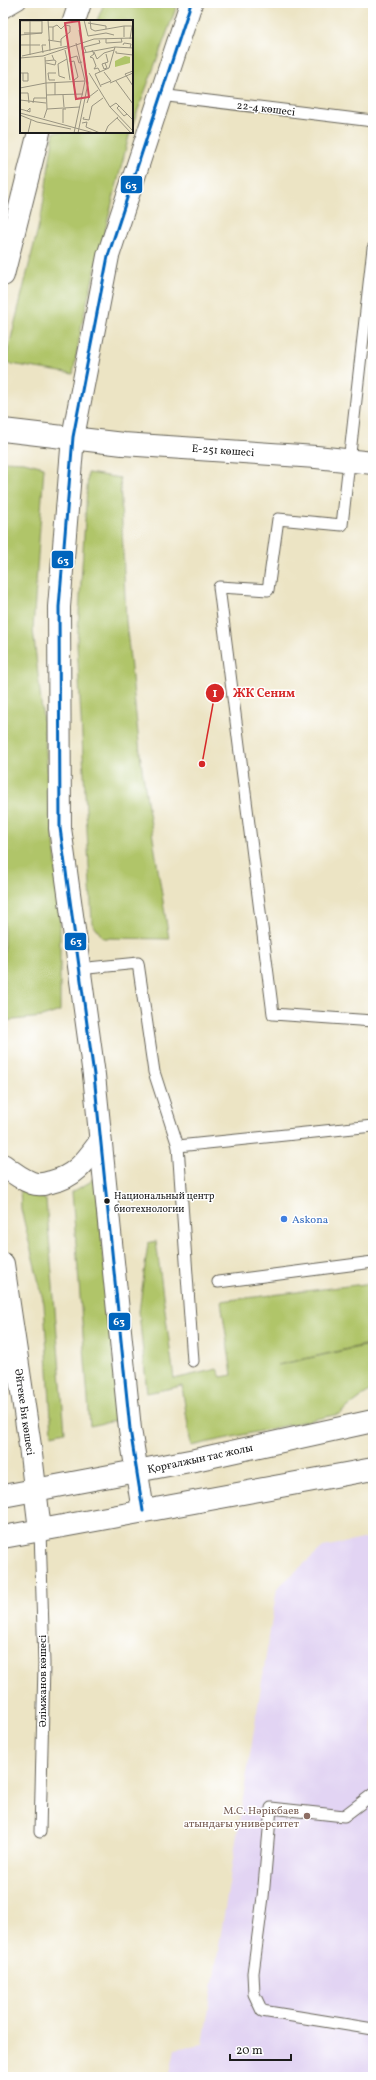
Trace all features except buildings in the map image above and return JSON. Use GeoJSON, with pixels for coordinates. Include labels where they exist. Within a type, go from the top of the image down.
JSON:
{"type":"FeatureCollection","features":[{"type":"Feature","properties":{"kind":"street"},"geometry":{"type":"LineString","coordinates":[[74,20],[80,3]]}},
{"type":"Feature","properties":{"kind":"street"},"geometry":{"type":"LineString","coordinates":[[143,1511],[130,1429],[94,1075],[78,969],[60,828],[59,607],[73,437],[108,256],[191,3]]}},
{"type":"Feature","properties":{"kind":"street"},"geometry":{"type":"LineString","coordinates":[[3,275],[39,133]]}},
{"type":"Feature","properties":{"kind":"street","name":"Е-251 көшесі"},"geometry":{"type":"LineString","coordinates":[[3,430],[123,444],[316,456],[373,463]]}},
{"type":"Feature","properties":{"kind":"street"},"geometry":{"type":"LineString","coordinates":[[3,1165],[17,1176],[33,1183],[44,1184],[70,1176],[82,1166],[100,1142]]}},
{"type":"Feature","properties":{"kind":"street","name":"Әйтеке Би көшесі"},"geometry":{"type":"LineString","coordinates":[[3,1264],[36,1490],[40,1530]]}},
{"type":"Feature","properties":{"kind":"street","name":"Қорғалжын тас жолы"},"geometry":{"type":"LineString","coordinates":[[3,1496],[138,1472],[373,1421]]}},
{"type":"Feature","properties":{"kind":"street"},"geometry":{"type":"LineString","coordinates":[[3,1538],[373,1469]]}},
{"type":"Feature","properties":{"kind":"lane"},"geometry":{"type":"LineString","coordinates":[[3,13],[20,3]]}},
{"type":"Feature","properties":{"kind":"lane","name":"22-4 көшесі"},"geometry":{"type":"LineString","coordinates":[[160,95],[373,121]]}},
{"type":"Feature","properties":{"kind":"lane"},"geometry":{"type":"LineString","coordinates":[[373,248],[342,525],[278,519],[268,590],[219,587],[273,1014],[373,1021]]}},
{"type":"Feature","properties":{"kind":"lane"},"geometry":{"type":"LineString","coordinates":[[78,969],[138,963],[154,1072],[167,1118],[178,1146],[193,1361]]}},
{"type":"Feature","properties":{"kind":"lane"},"geometry":{"type":"LineString","coordinates":[[178,1146],[373,1126]]}},
{"type":"Feature","properties":{"kind":"lane"},"geometry":{"type":"LineString","coordinates":[[218,1282],[373,1262]]}},
{"type":"Feature","properties":{"kind":"lane","name":"Әлімжанов көшесі"},"geometry":{"type":"LineString","coordinates":[[40,1530],[44,1664],[40,1832]]}},
{"type":"Feature","properties":{"kind":"lane"},"geometry":{"type":"LineString","coordinates":[[373,1794],[344,1816],[271,1808],[263,1897],[253,1973],[254,1994],[262,2011],[373,2029]]}},
{"type":"Feature","properties":{"kind":"shaded area","name":"М.С. Нәрікбаев атындағы университет"},"geometry":{"type":"Polygon","coordinates":[[[373,1537],[373,2077],[169,2077],[175,2049],[203,2044],[277,1588],[323,1547],[373,1537]]]}},
{"type":"Feature","properties":{"kind":"green space"},"geometry":{"type":"Polygon","coordinates":[[[104,3],[178,3],[133,123],[133,20],[97,20],[104,3]]]}},
{"type":"Feature","properties":{"kind":"green space"},"geometry":{"type":"Polygon","coordinates":[[[54,133],[130,133],[83,318],[73,374],[5,363],[42,212],[54,133]]]}},
{"type":"Feature","properties":{"kind":"green space"},"geometry":{"type":"Polygon","coordinates":[[[3,461],[24,462],[44,467],[33,629],[44,729],[60,908],[60,1011],[42,1017],[4,1021],[3,461]]]}},
{"type":"Feature","properties":{"kind":"green space"},"geometry":{"type":"Polygon","coordinates":[[[88,473],[120,478],[126,621],[141,762],[169,939],[103,938],[92,923],[77,644],[88,473]]]}},
{"type":"Feature","properties":{"kind":"green space"},"geometry":{"type":"Polygon","coordinates":[[[96,1175],[119,1420],[90,1426],[72,1192],[90,1182],[96,1175]]]}},
{"type":"Feature","properties":{"kind":"green space"},"geometry":{"type":"Polygon","coordinates":[[[20,1187],[46,1200],[65,1432],[52,1435],[44,1304],[21,1209],[20,1187]]]}},
{"type":"Feature","properties":{"kind":"green space"},"geometry":{"type":"Polygon","coordinates":[[[156,1241],[174,1379],[217,1369],[221,1377],[232,1375],[221,1301],[373,1283],[373,1343],[278,1365],[373,1344],[373,1388],[339,1414],[191,1446],[182,1386],[147,1393],[139,1312],[148,1243],[156,1241]]]}},
{"type":"Feature","properties":{"kind":"transit line","name":"63"},"geometry":{"type":"LineString","coordinates":[[143,1511],[130,1429],[94,1075],[60,828],[59,607],[73,437],[108,256],[191,3]]}},
{"type":"Feature","properties":{"kind":"place","name":"ЖК Сеним"},"geometry":{"type":"Point","coordinates":[202,764]}},
{"type":"Feature","properties":{"kind":"place","name":"Национальный центр биотехнологии"},"geometry":{"type":"Point","coordinates":[107,1201]}},
{"type":"Feature","properties":{"kind":"place","name":"Askona"},"geometry":{"type":"Point","coordinates":[284,1219]}},
{"type":"Feature","properties":{"kind":"place","name":"М.С. Нәрікбаев атындағы университет"},"geometry":{"type":"Point","coordinates":[307,1816]}}]}
